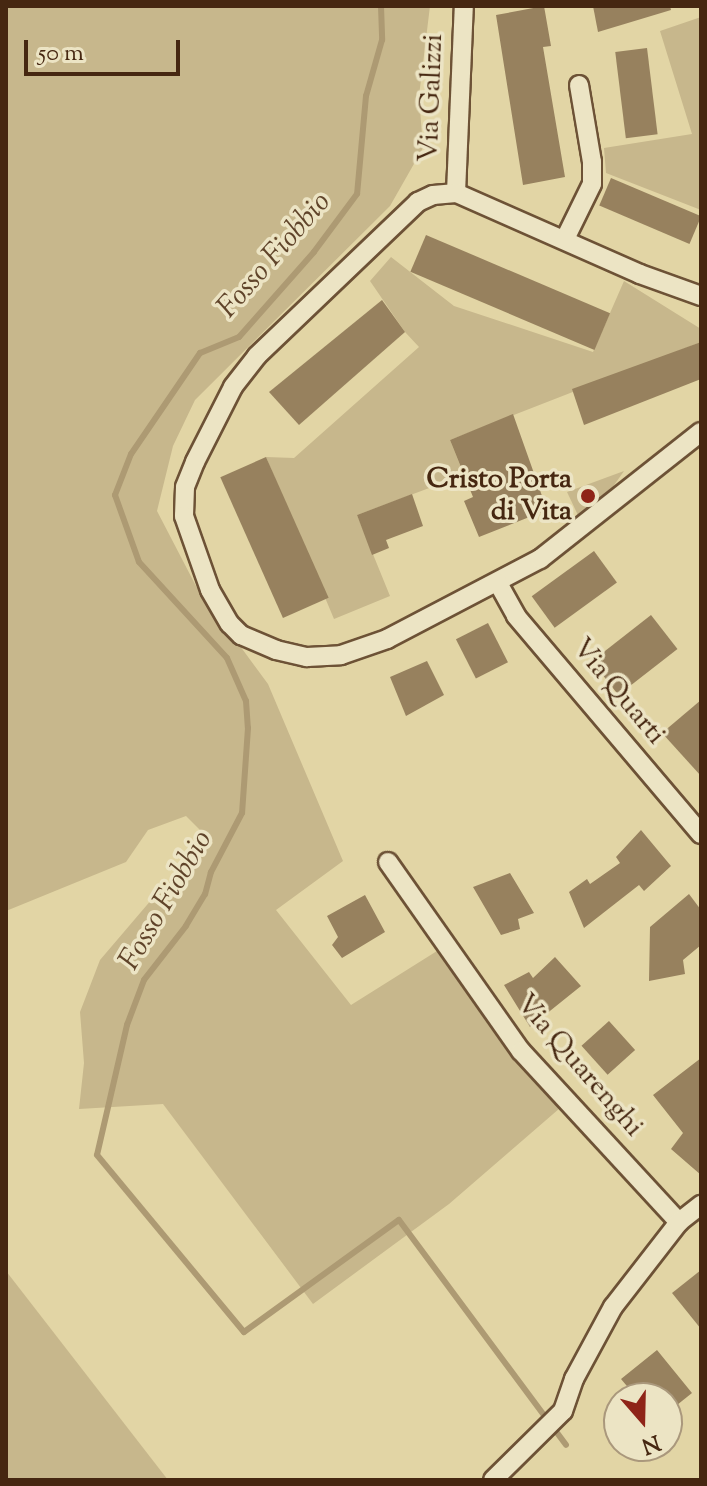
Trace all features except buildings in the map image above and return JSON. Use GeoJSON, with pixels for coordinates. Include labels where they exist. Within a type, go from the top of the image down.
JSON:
{"type":"FeatureCollection","features":[{"type":"Feature","properties":{"kind":"street","name":"Via Galizzi"},"geometry":{"type":"LineString","coordinates":[[456,193],[464,6]]}},
{"type":"Feature","properties":{"kind":"street"},"geometry":{"type":"LineString","coordinates":[[565,239],[592,184],[592,162],[579,85]]}},
{"type":"Feature","properties":{"kind":"street"},"geometry":{"type":"LineString","coordinates":[[701,296],[640,274],[456,193],[433,195],[418,202],[257,356],[227,399],[185,487],[184,516],[210,590],[230,624],[241,635],[276,650],[307,657],[341,655],[387,639],[540,559],[584,528],[701,432]]}},
{"type":"Feature","properties":{"kind":"street","name":"Via Quarti"},"geometry":{"type":"LineString","coordinates":[[498,583],[516,616],[701,834]]}},
{"type":"Feature","properties":{"kind":"street","name":"Via Quarenghi"},"geometry":{"type":"LineString","coordinates":[[388,862],[521,1051],[679,1222]]}},
{"type":"Feature","properties":{"kind":"street"},"geometry":{"type":"LineString","coordinates":[[493,1480],[563,1411],[574,1379],[613,1307],[679,1222],[701,1205]]}},
{"type":"Feature","properties":{"kind":"shaded area"},"geometry":{"type":"Polygon","coordinates":[[[6,6],[430,6],[419,96],[423,148],[390,206],[195,400],[173,446],[157,511],[196,586],[268,684],[343,861],[276,910],[351,1005],[437,951],[560,1108],[449,1204],[313,1304],[163,1104],[79,1109],[84,1063],[80,1012],[100,960],[158,892],[213,843],[186,816],[148,830],[126,862],[6,911],[6,6]]]}},
{"type":"Feature","properties":{"kind":"shaded area"},"geometry":{"type":"Polygon","coordinates":[[[701,17],[701,210],[606,173],[604,148],[692,134],[660,31],[701,17]]]}},
{"type":"Feature","properties":{"kind":"shaded area"},"geometry":{"type":"Polygon","coordinates":[[[391,257],[454,306],[593,352],[624,281],[701,329],[701,342],[450,440],[464,475],[357,515],[390,596],[334,619],[266,457],[294,458],[419,347],[370,281],[391,257]]]}},
{"type":"Feature","properties":{"kind":"shaded area"},"geometry":{"type":"Polygon","coordinates":[[[624,471],[584,528],[567,492],[624,471]]]}},
{"type":"Feature","properties":{"kind":"shaded area"},"geometry":{"type":"Polygon","coordinates":[[[6,1271],[168,1480],[6,1480],[6,1271]]]}},
{"type":"Feature","properties":{"kind":"waterway","name":"Fosso Fiobbio"},"geometry":{"type":"LineString","coordinates":[[381,6],[382,40],[366,96],[357,194],[314,252],[239,337],[200,353],[131,454],[115,495],[139,562],[227,658],[246,701],[248,728],[242,813],[211,872],[205,894],[186,926],[144,980],[127,1025],[97,1155],[244,1332],[399,1220],[566,1445]]}},
{"type":"Feature","properties":{"kind":"place","name":"Cristo Porta di Vita"},"geometry":{"type":"Point","coordinates":[588,496]}}]}
